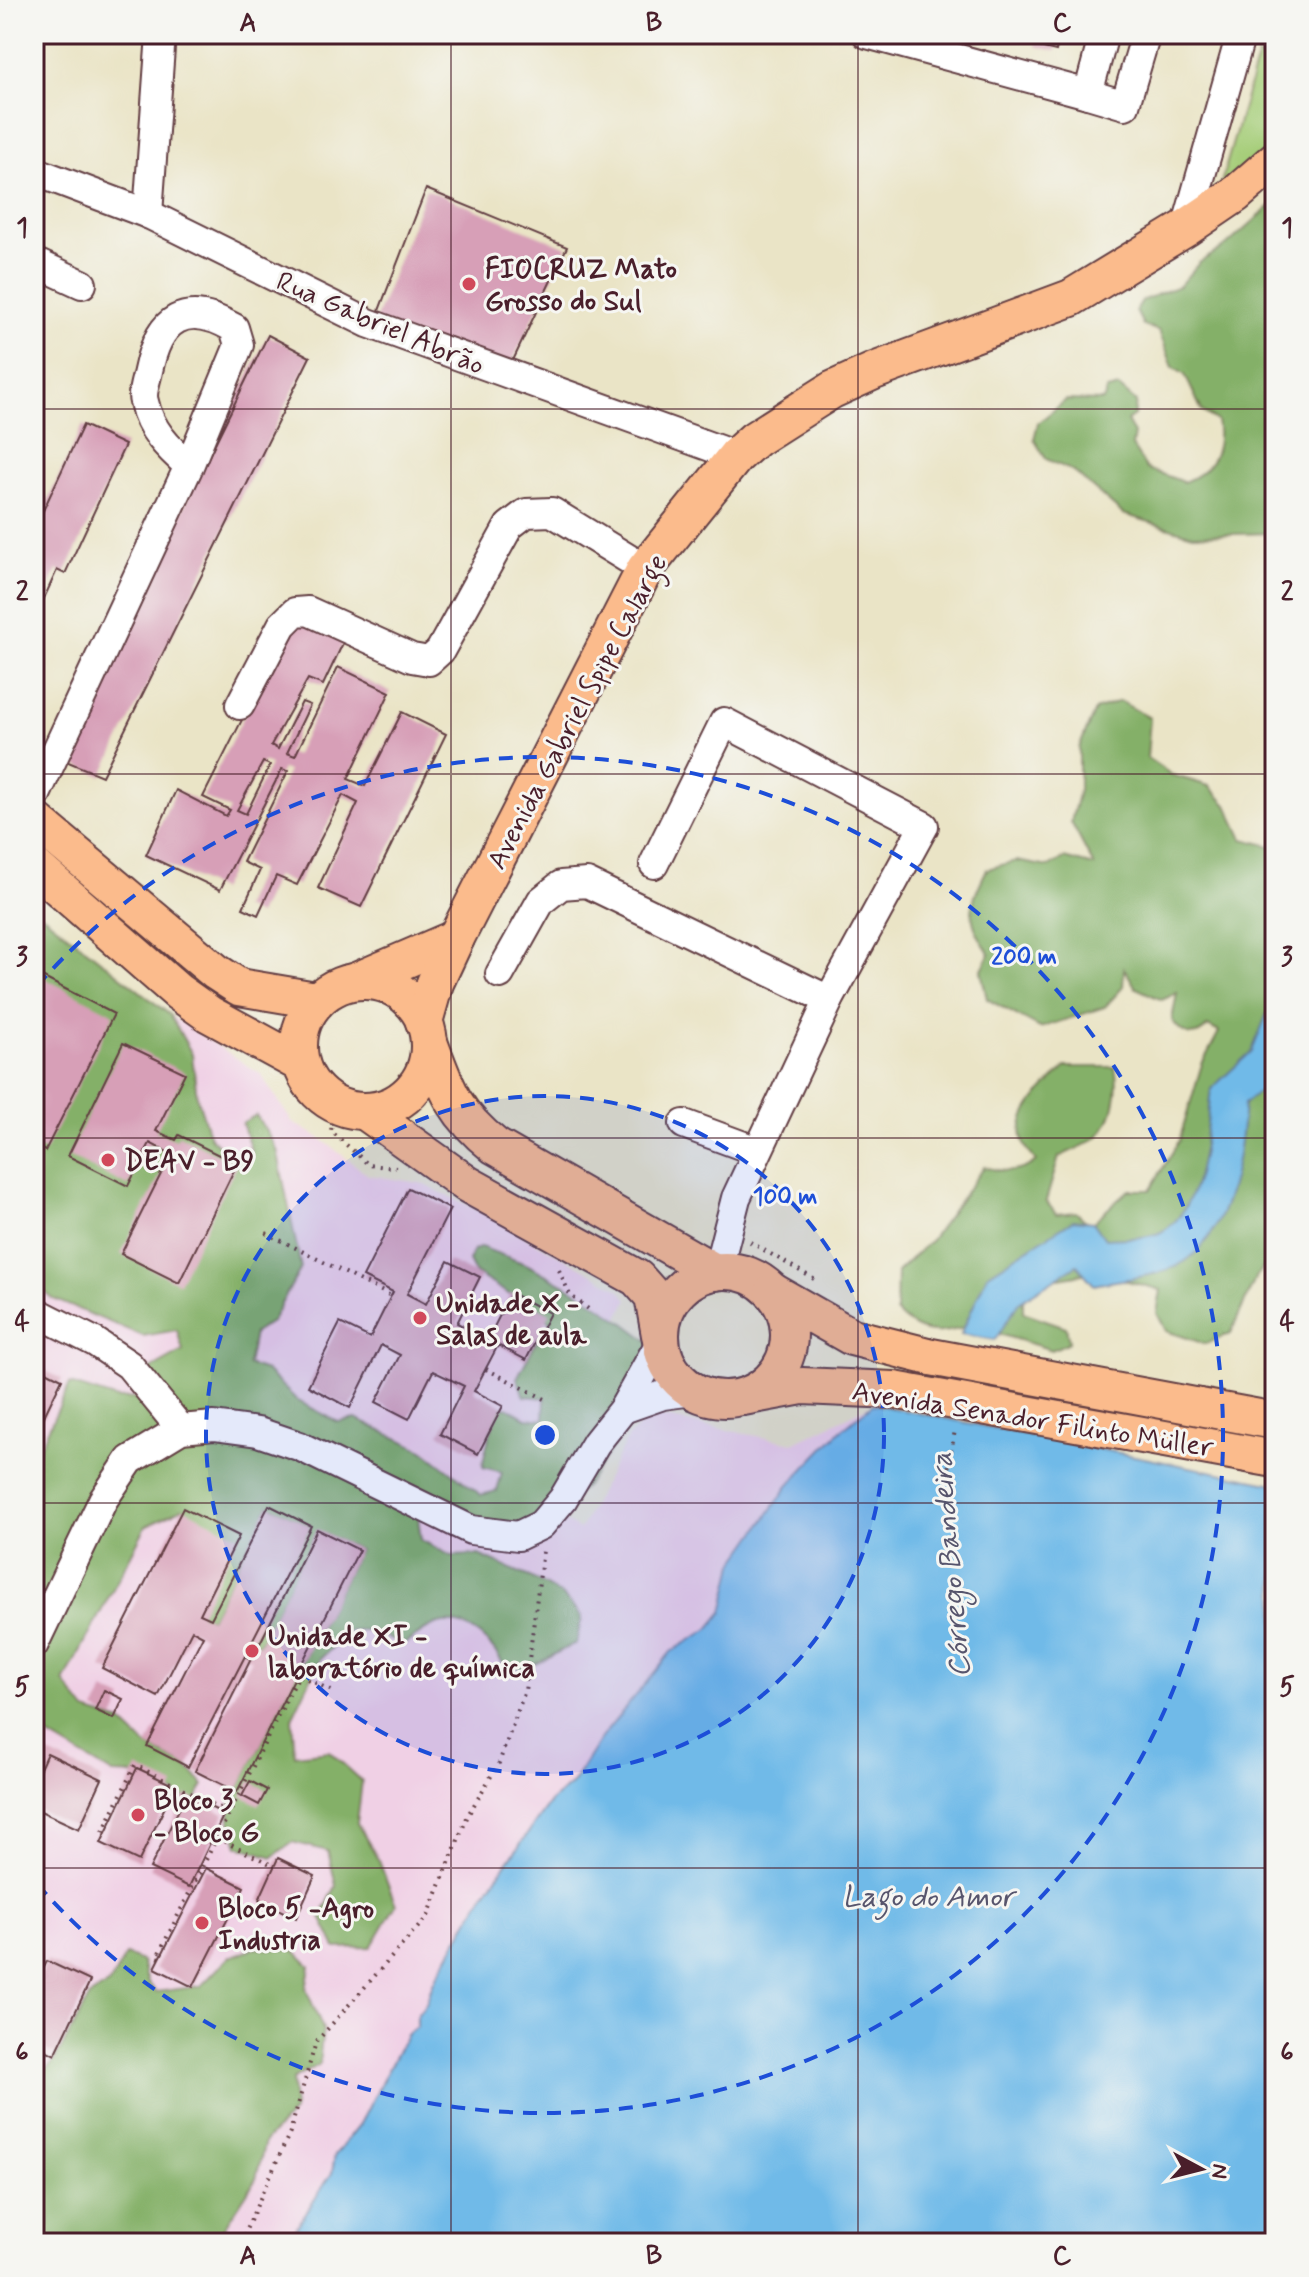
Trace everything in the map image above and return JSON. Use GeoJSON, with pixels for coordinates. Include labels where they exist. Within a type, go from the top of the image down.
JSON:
{"type":"FeatureCollection","features":[{"type":"Feature","properties":{"kind":"main road","name":"Avenida Gabriel Spipe Calarge"},"geometry":{"type":"LineString","coordinates":[[427,1032],[435,983],[456,938],[645,569],[736,456],[755,439],[832,390],[874,371],[1071,298],[1186,228],[1236,194],[1275,160]]}},
{"type":"Feature","properties":{"kind":"main road"},"geometry":{"type":"LineString","coordinates":[[34,819],[216,972],[239,987],[316,1000]]}},
{"type":"Feature","properties":{"kind":"main road"},"geometry":{"type":"LineString","coordinates":[[34,866],[178,992],[209,1014],[301,1064]]}},
{"type":"Feature","properties":{"kind":"main road"},"geometry":{"type":"LineString","coordinates":[[456,938],[335,987],[316,1000],[304,1019],[299,1041],[301,1064],[310,1083],[467,1184],[637,1278],[653,1296],[661,1341],[668,1367],[693,1391],[726,1400],[743,1397],[762,1388],[777,1373],[787,1353],[789,1332],[785,1311],[773,1292],[756,1279],[736,1272],[716,1272],[696,1278],[681,1289],[662,1322],[661,1341]]}},
{"type":"Feature","properties":{"kind":"main road"},"geometry":{"type":"LineString","coordinates":[[356,981],[377,982],[397,989],[414,1004],[448,1094],[467,1124],[486,1139],[716,1272]]}},
{"type":"Feature","properties":{"kind":"main road"},"geometry":{"type":"LineString","coordinates":[[350,1108],[386,1108],[404,1098],[423,1073],[427,1032]]}},
{"type":"Feature","properties":{"kind":"main road","name":"Avenida Senador Filinto Müller"},"geometry":{"type":"LineString","coordinates":[[773,1292],[852,1337],[931,1357],[1275,1421]]}},
{"type":"Feature","properties":{"kind":"main road","name":"Avenida Senador Filinto Müller"},"geometry":{"type":"LineString","coordinates":[[743,1397],[802,1386],[894,1390],[1275,1459]]}},
{"type":"Feature","properties":{"kind":"street"},"geometry":{"type":"LineString","coordinates":[[148,214],[161,34]]}},
{"type":"Feature","properties":{"kind":"street"},"geometry":{"type":"LineString","coordinates":[[867,34],[1125,105],[1146,34]]}},
{"type":"Feature","properties":{"kind":"street"},"geometry":{"type":"LineString","coordinates":[[1088,94],[1104,34]]}},
{"type":"Feature","properties":{"kind":"street"},"geometry":{"type":"LineString","coordinates":[[1186,228],[1241,34]]}},
{"type":"Feature","properties":{"kind":"street","name":"Rua Gabriel Abrão"},"geometry":{"type":"LineString","coordinates":[[34,171],[148,214],[368,323],[736,456]]}},
{"type":"Feature","properties":{"kind":"street"},"geometry":{"type":"LineString","coordinates":[[34,262],[82,284]]}},
{"type":"Feature","properties":{"kind":"street"},"geometry":{"type":"LineString","coordinates":[[34,799],[189,466],[239,345],[234,328],[196,313],[174,318],[165,327],[151,357],[142,399],[163,444],[189,466]]}},
{"type":"Feature","properties":{"kind":"street"},"geometry":{"type":"LineString","coordinates":[[240,705],[282,625],[295,612],[308,611],[412,658],[429,661],[440,651],[509,526],[526,513],[552,512],[645,569]]}},
{"type":"Feature","properties":{"kind":"street"},"geometry":{"type":"LineString","coordinates":[[654,864],[724,722],[924,826],[829,1000],[757,1151],[732,1209],[716,1272]]}},
{"type":"Feature","properties":{"kind":"street"},"geometry":{"type":"LineString","coordinates":[[500,974],[541,901],[561,885],[587,883],[829,1000]]}},
{"type":"Feature","properties":{"kind":"street"},"geometry":{"type":"LineString","coordinates":[[684,1124],[757,1151]]}},
{"type":"Feature","properties":{"kind":"street"},"geometry":{"type":"LineString","coordinates":[[34,1311],[95,1342],[129,1365],[181,1429]]}},
{"type":"Feature","properties":{"kind":"street"},"geometry":{"type":"LineString","coordinates":[[34,1644],[43,1604],[103,1500],[130,1460],[181,1429],[214,1426],[258,1432],[299,1446],[471,1530],[518,1536],[541,1525],[563,1499],[596,1443],[623,1409],[661,1341]]}},
{"type":"Feature","properties":{"kind":"street"},"geometry":{"type":"LineString","coordinates":[[623,1409],[663,1395],[693,1391]]}},
{"type":"Feature","properties":{"kind":"path"},"geometry":{"type":"LineString","coordinates":[[1262,34],[1275,47]]}},
{"type":"Feature","properties":{"kind":"path"},"geometry":{"type":"LineString","coordinates":[[350,1108],[331,1131],[369,1165],[395,1168],[407,1163]]}},
{"type":"Feature","properties":{"kind":"path"},"geometry":{"type":"LineString","coordinates":[[266,1233],[391,1296]]}},
{"type":"Feature","properties":{"kind":"path"},"geometry":{"type":"LineString","coordinates":[[572,1242],[559,1268],[570,1295],[591,1311]]}},
{"type":"Feature","properties":{"kind":"path"},"geometry":{"type":"LineString","coordinates":[[486,1369],[547,1400]]}},
{"type":"Feature","properties":{"kind":"path"},"geometry":{"type":"LineString","coordinates":[[947,1475],[958,1420]]}},
{"type":"Feature","properties":{"kind":"path"},"geometry":{"type":"LineString","coordinates":[[240,2243],[290,2132],[316,2042],[428,1916],[468,1815],[499,1763],[525,1691],[545,1538],[541,1525]]}},
{"type":"Feature","properties":{"kind":"path"},"geometry":{"type":"LineString","coordinates":[[160,1958],[157,1957],[299,1675],[332,1691]]}},
{"type":"Feature","properties":{"kind":"path"},"geometry":{"type":"LineString","coordinates":[[103,1832],[135,1765],[230,1813]]}},
{"type":"Feature","properties":{"kind":"path"},"geometry":{"type":"LineString","coordinates":[[217,1838],[274,1866]]}},
{"type":"Feature","properties":{"kind":"shaded area"},"geometry":{"type":"Polygon","coordinates":[[[34,908],[170,1015],[261,1074],[292,1122],[320,1138],[368,1175],[420,1183],[468,1205],[618,1288],[628,1299],[528,1502],[580,1530],[628,1437],[650,1415],[793,1443],[873,1404],[1275,1484],[1275,2243],[34,2243],[34,908]]]}},
{"type":"Feature","properties":{"kind":"green space"},"geometry":{"type":"Polygon","coordinates":[[[1258,55],[1275,69],[1275,147],[1220,187],[1258,55]]]}},
{"type":"Feature","properties":{"kind":"green space"},"geometry":{"type":"Polygon","coordinates":[[[1275,202],[1275,533],[1193,535],[1123,514],[1073,471],[1046,459],[1034,439],[1038,423],[1066,400],[1103,401],[1107,390],[1119,387],[1136,402],[1134,416],[1127,421],[1134,434],[1132,446],[1147,469],[1184,482],[1202,472],[1216,450],[1217,421],[1202,411],[1185,375],[1173,367],[1159,331],[1143,325],[1136,311],[1143,300],[1179,286],[1199,263],[1227,245],[1275,202]]]}},
{"type":"Feature","properties":{"kind":"green space"},"geometry":{"type":"Polygon","coordinates":[[[1120,701],[1150,718],[1147,758],[1172,775],[1209,786],[1227,805],[1243,839],[1275,847],[1275,1253],[1256,1277],[1231,1333],[1205,1344],[1166,1331],[1157,1313],[1161,1290],[1094,1272],[1036,1282],[1023,1298],[1023,1312],[1066,1327],[1069,1342],[1052,1350],[999,1334],[988,1323],[938,1332],[917,1328],[896,1312],[897,1272],[931,1240],[984,1167],[1011,1171],[1024,1169],[1036,1161],[1021,1134],[1027,1112],[1050,1082],[1066,1067],[1115,1067],[1116,1095],[1107,1125],[1095,1139],[1059,1157],[1046,1201],[1056,1214],[1076,1212],[1090,1225],[1129,1190],[1150,1190],[1179,1141],[1202,1064],[1219,1032],[1208,1026],[1198,1034],[1184,1032],[1172,1020],[1177,993],[1162,1000],[1136,988],[1124,968],[1123,987],[1105,1007],[1040,1028],[987,999],[981,971],[990,954],[976,931],[972,912],[981,882],[987,869],[1016,861],[1049,867],[1064,858],[1094,866],[1071,822],[1079,790],[1079,748],[1095,710],[1120,701]]]}},
{"type":"Feature","properties":{"kind":"green space"},"geometry":{"type":"Polygon","coordinates":[[[34,908],[170,1015],[192,1054],[197,1097],[210,1137],[235,1161],[252,1153],[242,1123],[256,1115],[277,1149],[301,1268],[271,1322],[254,1333],[248,1365],[266,1371],[298,1401],[338,1422],[356,1419],[423,1450],[481,1495],[497,1491],[502,1472],[483,1467],[498,1409],[507,1407],[526,1418],[544,1420],[545,1398],[524,1396],[517,1378],[539,1337],[553,1327],[546,1317],[475,1273],[469,1261],[473,1251],[481,1247],[528,1265],[582,1294],[650,1342],[660,1378],[585,1487],[517,1532],[418,1517],[421,1540],[451,1556],[479,1555],[532,1578],[563,1596],[582,1617],[576,1643],[525,1669],[504,1665],[479,1635],[454,1623],[434,1626],[404,1644],[371,1631],[350,1631],[320,1659],[292,1718],[295,1755],[329,1751],[362,1781],[357,1823],[379,1861],[396,1905],[371,1947],[336,1948],[321,1917],[336,1886],[328,1851],[292,1842],[273,1857],[238,1846],[230,1819],[231,1803],[359,1550],[317,1530],[259,1645],[252,1641],[310,1526],[269,1505],[211,1619],[200,1614],[183,1508],[146,1526],[64,1682],[86,1711],[121,1722],[147,1746],[188,1767],[204,1785],[193,1803],[139,1775],[113,1774],[44,1733],[34,1747],[34,1459],[70,1384],[117,1399],[149,1398],[144,1373],[183,1351],[177,1330],[143,1336],[53,1299],[34,1283],[34,908]]]}},
{"type":"Feature","properties":{"kind":"green space"},"geometry":{"type":"Polygon","coordinates":[[[255,1948],[294,1950],[310,1966],[306,1989],[323,2029],[319,2064],[292,2080],[294,2111],[265,2141],[256,2179],[214,2243],[39,2243],[49,2226],[47,2193],[34,2187],[34,2071],[40,2074],[54,2062],[90,1996],[109,1984],[126,1955],[142,1961],[148,1983],[156,1992],[201,1986],[229,1957],[255,1948]]]}},
{"type":"Feature","properties":{"kind":"water"},"geometry":{"type":"Polygon","coordinates":[[[1275,994],[1275,1078],[1244,1104],[1239,1150],[1227,1200],[1204,1244],[1188,1260],[1167,1270],[1094,1285],[1077,1265],[1019,1302],[995,1340],[961,1334],[987,1275],[1073,1220],[1093,1222],[1105,1239],[1155,1234],[1175,1222],[1194,1189],[1200,1168],[1211,1089],[1252,1051],[1275,994]]]}},
{"type":"Feature","properties":{"kind":"water","name":"Lago do Amor"},"geometry":{"type":"Polygon","coordinates":[[[873,1404],[1275,1484],[1275,2243],[286,2243],[332,2173],[335,2155],[360,2124],[406,2035],[417,2027],[417,2015],[426,2004],[433,1983],[478,1904],[550,1802],[572,1784],[601,1738],[671,1652],[709,1629],[723,1612],[734,1564],[791,1482],[839,1432],[873,1404]]]}},
{"type":"Feature","properties":{"kind":"building"},"geometry":{"type":"Polygon","coordinates":[[[1038,34],[1060,34],[1056,51],[1035,46],[1038,34]]]}},
{"type":"Feature","properties":{"kind":"building","name":"FIOCRUZ Mato Grosso do Sul"},"geometry":{"type":"Polygon","coordinates":[[[426,189],[567,247],[508,371],[375,321],[426,189]]]}},
{"type":"Feature","properties":{"kind":"building"},"geometry":{"type":"Polygon","coordinates":[[[268,335],[310,357],[102,776],[61,759],[268,335]]]}},
{"type":"Feature","properties":{"kind":"building"},"geometry":{"type":"Polygon","coordinates":[[[83,425],[125,445],[65,574],[57,570],[34,620],[34,530],[83,425]]]}},
{"type":"Feature","properties":{"kind":"building"},"geometry":{"type":"Polygon","coordinates":[[[293,619],[344,641],[323,685],[308,679],[271,745],[278,749],[302,702],[310,705],[287,753],[295,756],[338,667],[390,692],[348,779],[365,786],[402,712],[446,734],[361,907],[318,888],[358,803],[343,795],[297,885],[276,876],[258,915],[243,908],[260,870],[243,862],[288,771],[282,769],[220,890],[146,855],[176,790],[226,816],[230,810],[203,797],[293,619]],[[263,762],[237,810],[246,814],[270,765],[263,762]]]}},
{"type":"Feature","properties":{"kind":"building"},"geometry":{"type":"Polygon","coordinates":[[[40,976],[114,1014],[45,1151],[34,1146],[34,988],[40,976]]]}},
{"type":"Feature","properties":{"kind":"building","name":"DEAV - B9"},"geometry":{"type":"Polygon","coordinates":[[[123,1043],[185,1073],[156,1131],[176,1140],[179,1135],[237,1164],[179,1283],[121,1254],[171,1154],[150,1143],[128,1186],[68,1156],[123,1043]]]}},
{"type":"Feature","properties":{"kind":"building","name":"Unidade X - Salas de aula"},"geometry":{"type":"Polygon","coordinates":[[[408,1188],[450,1209],[407,1294],[426,1304],[448,1261],[480,1277],[457,1323],[488,1339],[511,1293],[550,1313],[526,1360],[498,1345],[474,1391],[503,1406],[478,1454],[440,1434],[464,1386],[433,1371],[409,1419],[376,1402],[400,1355],[381,1345],[350,1408],[308,1386],[340,1323],[370,1338],[393,1292],[363,1277],[408,1188]]]}},
{"type":"Feature","properties":{"kind":"building"},"geometry":{"type":"Polygon","coordinates":[[[34,1365],[62,1379],[34,1437],[34,1365]]]}},
{"type":"Feature","properties":{"kind":"building","name":"Unidade XI - laboratório de química"},"geometry":{"type":"Polygon","coordinates":[[[269,1505],[311,1526],[252,1641],[259,1645],[317,1529],[359,1550],[237,1792],[195,1771],[251,1659],[245,1656],[188,1767],[147,1746],[203,1636],[192,1630],[158,1697],[102,1668],[183,1508],[239,1536],[200,1614],[211,1619],[269,1505]]]}},
{"type":"Feature","properties":{"kind":"building"},"geometry":{"type":"Polygon","coordinates":[[[104,1690],[123,1699],[114,1719],[95,1710],[104,1690]]]}},
{"type":"Feature","properties":{"kind":"building"},"geometry":{"type":"Polygon","coordinates":[[[47,1753],[102,1779],[79,1829],[34,1808],[34,1782],[47,1753]]]}},
{"type":"Feature","properties":{"kind":"building","name":"Bloco 3 - Bloco G"},"geometry":{"type":"Polygon","coordinates":[[[137,1768],[175,1786],[139,1861],[101,1843],[137,1768]]]}},
{"type":"Feature","properties":{"kind":"building"},"geometry":{"type":"Polygon","coordinates":[[[250,1781],[267,1790],[259,1805],[242,1796],[250,1781]]]}},
{"type":"Feature","properties":{"kind":"building"},"geometry":{"type":"Polygon","coordinates":[[[186,1795],[224,1814],[189,1887],[150,1868],[186,1795]]]}},
{"type":"Feature","properties":{"kind":"building"},"geometry":{"type":"Polygon","coordinates":[[[278,1858],[315,1876],[296,1918],[259,1900],[278,1858]]]}},
{"type":"Feature","properties":{"kind":"building","name":"Bloco 5 -Agro Industria"},"geometry":{"type":"Polygon","coordinates":[[[206,1868],[244,1887],[193,1987],[155,1968],[206,1868]]]}},
{"type":"Feature","properties":{"kind":"building"},"geometry":{"type":"Polygon","coordinates":[[[47,1961],[90,1981],[55,2055],[34,2044],[34,1989],[47,1961]]]}},
{"type":"Feature","properties":{"kind":"place","name":"FIOCRUZ Mato Grosso do Sul"},"geometry":{"type":"Point","coordinates":[469,284]}},
{"type":"Feature","properties":{"kind":"place","name":"DEAV - B9"},"geometry":{"type":"Point","coordinates":[108,1160]}},
{"type":"Feature","properties":{"kind":"place","name":"Unidade X - Salas de aula"},"geometry":{"type":"Point","coordinates":[420,1318]}},
{"type":"Feature","properties":{"kind":"place","name":"Unidade XI - laboratório de química"},"geometry":{"type":"Point","coordinates":[252,1651]}},
{"type":"Feature","properties":{"kind":"place","name":"Bloco 3 - Bloco G"},"geometry":{"type":"Point","coordinates":[138,1815]}},
{"type":"Feature","properties":{"kind":"place","name":"Bloco 5 -Agro Industria"},"geometry":{"type":"Point","coordinates":[202,1923]}},
{"type":"Feature","properties":{"kind":"water label","name":"Córrego Bandeira"},"geometry":{"type":"Point","coordinates":[950,1565]}}]}
